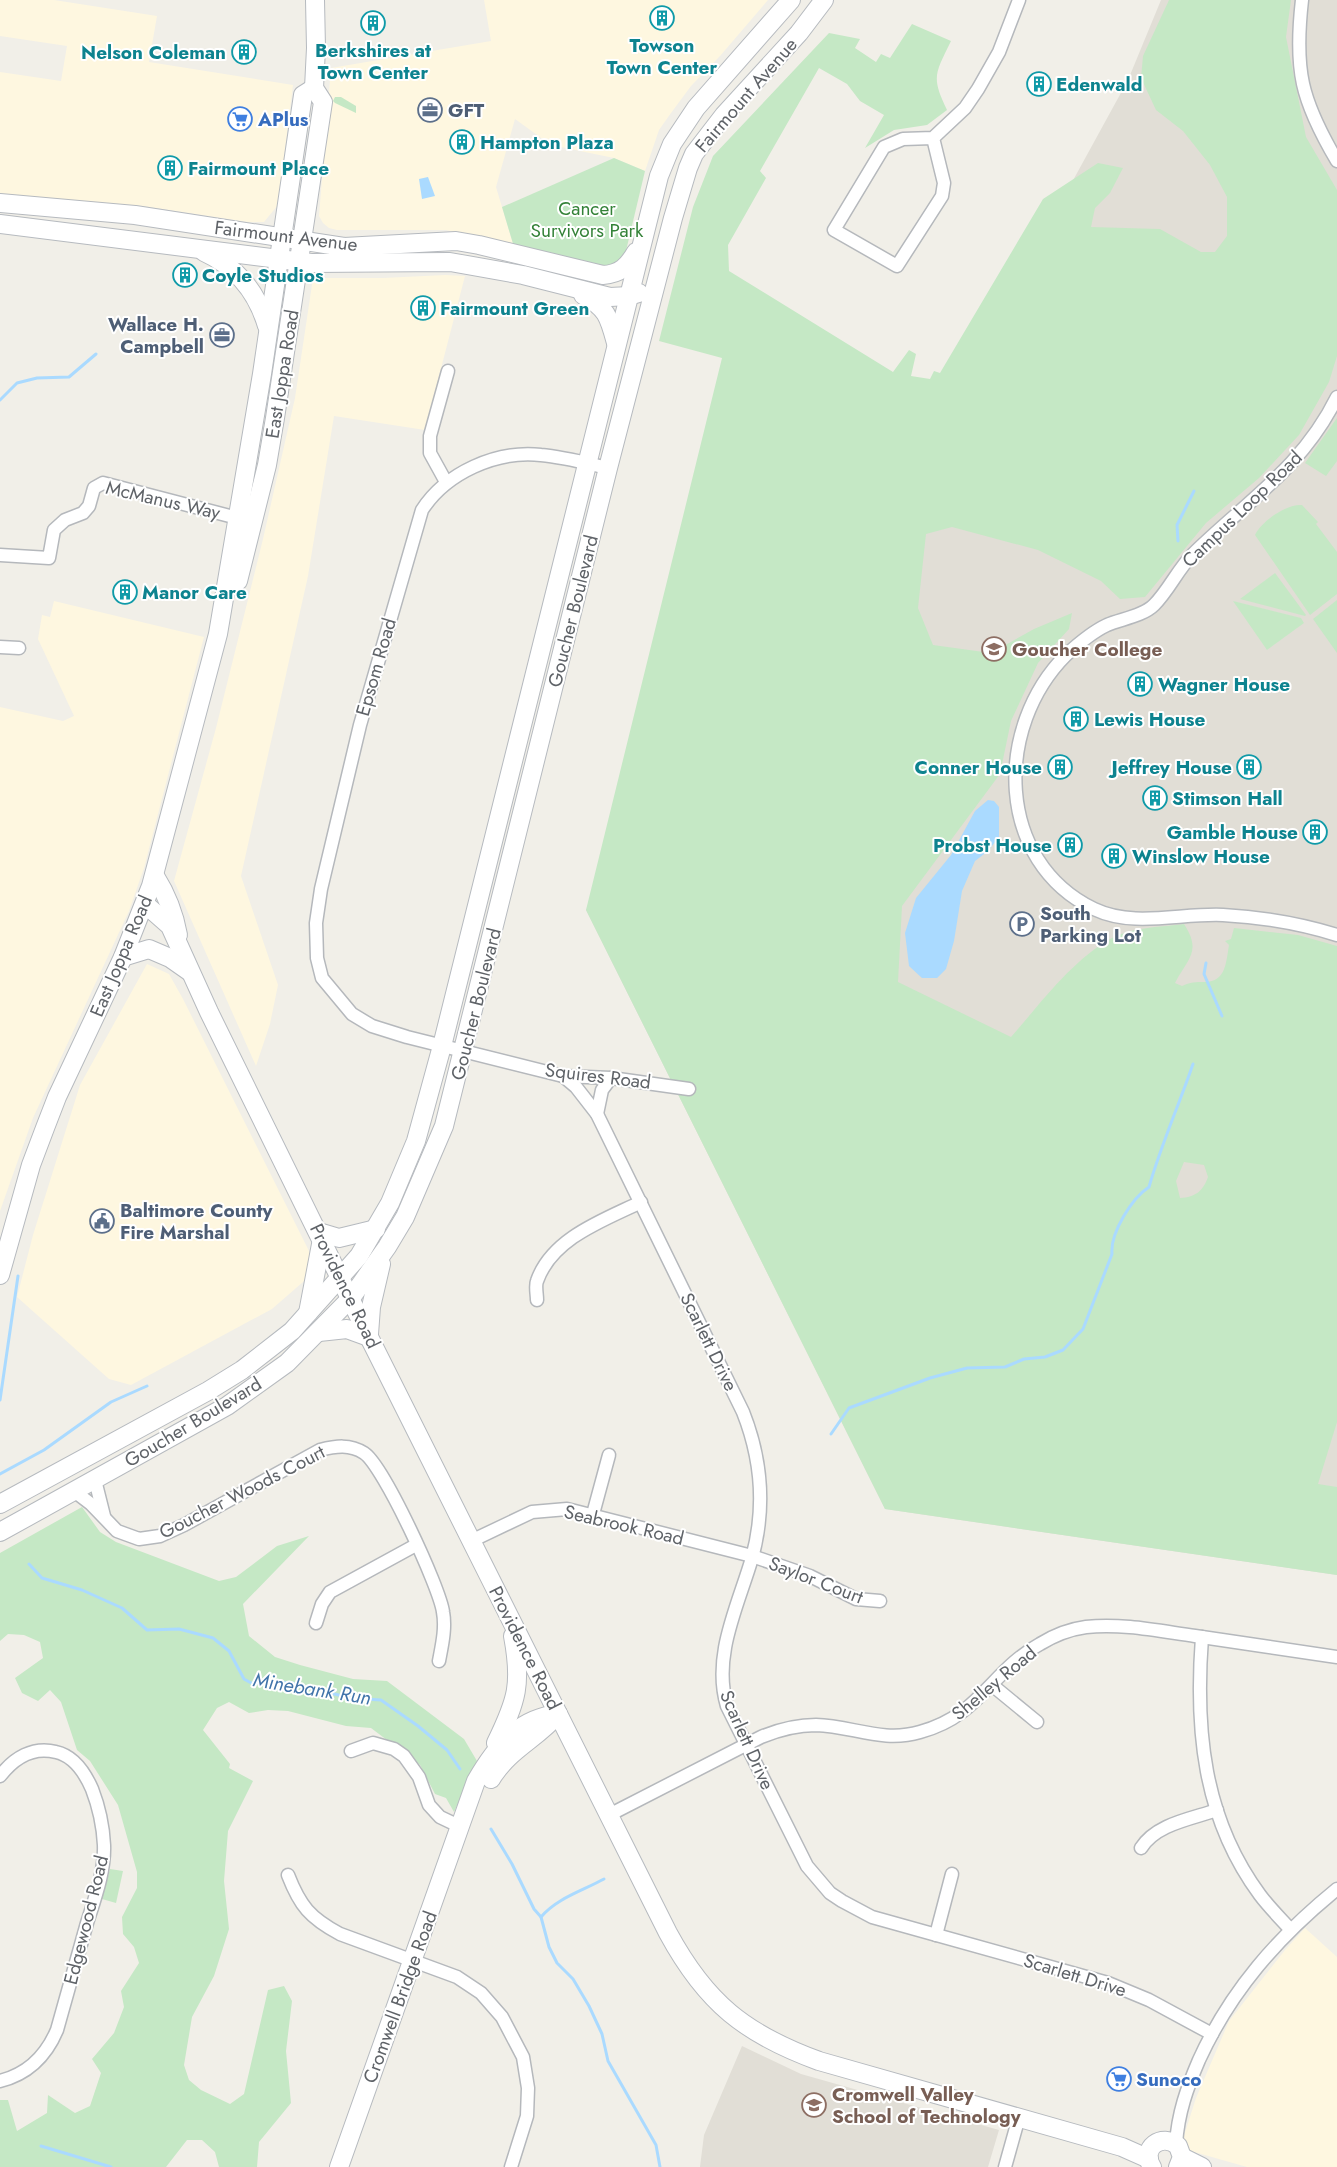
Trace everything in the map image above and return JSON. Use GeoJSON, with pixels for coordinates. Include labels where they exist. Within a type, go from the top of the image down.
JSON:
{"type":"FeatureCollection","features":[{"type":"Feature","properties":{"kind":"main road","name":"East Joppa Road"},"geometry":{"type":"LineString","coordinates":[[245,520],[276,418],[323,102],[314,88],[316,48],[315,0]]}},
{"type":"Feature","properties":{"kind":"main road","name":"Fairmount Avenue"},"geometry":{"type":"LineString","coordinates":[[629,296],[659,176],[672,144],[683,125],[711,89],[754,45],[791,0]]}},
{"type":"Feature","properties":{"kind":"main road","name":"Fairmount Avenue"},"geometry":{"type":"LineString","coordinates":[[0,224],[299,261],[343,264],[450,262],[569,286],[610,297],[629,296],[646,289],[657,278],[672,218],[694,154],[724,115],[799,33],[824,0]]}},
{"type":"Feature","properties":{"kind":"main road","name":"East Joppa Road"},"geometry":{"type":"LineString","coordinates":[[0,1275],[31,1165],[44,1128],[123,957],[155,876],[220,628],[240,575],[268,333],[303,95],[314,88]]}},
{"type":"Feature","properties":{"kind":"main road","name":"Fairmount Avenue"},"geometry":{"type":"LineString","coordinates":[[0,203],[135,215],[344,247],[456,241],[603,275],[613,274],[626,267],[642,240]]}},
{"type":"Feature","properties":{"kind":"main road"},"geometry":{"type":"LineString","coordinates":[[0,214],[23,214],[66,209]]}},
{"type":"Feature","properties":{"kind":"main road"},"geometry":{"type":"LineString","coordinates":[[172,244],[202,251],[222,260],[238,274],[260,305],[268,333]]}},
{"type":"Feature","properties":{"kind":"main road","name":"Goucher Boulevard"},"geometry":{"type":"LineString","coordinates":[[0,1532],[227,1406],[287,1363],[351,1298],[387,1247],[405,1217],[432,1159],[444,1126],[464,1052],[608,468],[657,278]]}},
{"type":"Feature","properties":{"kind":"main road"},"geometry":{"type":"LineString","coordinates":[[569,286],[602,307],[610,321],[616,346]]}},
{"type":"Feature","properties":{"kind":"main road","name":"Goucher Boulevard"},"geometry":{"type":"LineString","coordinates":[[0,1504],[242,1370],[292,1331],[359,1256],[397,1191],[416,1141],[442,1046],[629,296]]}},
{"type":"Feature","properties":{"kind":"main road"},"geometry":{"type":"LineString","coordinates":[[155,876],[166,893],[175,916],[179,946]]}},
{"type":"Feature","properties":{"kind":"main road","name":"Providence Road"},"geometry":{"type":"LineString","coordinates":[[145,904],[170,926],[191,973],[321,1236],[369,1338],[668,1933],[688,1967],[711,1996],[739,2022],[772,2043],[819,2061],[1122,2147],[1165,2155],[1202,2167]]}},
{"type":"Feature","properties":{"kind":"main road"},"geometry":{"type":"LineString","coordinates":[[123,957],[149,949],[170,958],[191,973]]}},
{"type":"Feature","properties":{"kind":"main road"},"geometry":{"type":"LineString","coordinates":[[308,1314],[321,1236],[339,1238],[376,1229]]}},
{"type":"Feature","properties":{"kind":"main road"},"geometry":{"type":"LineString","coordinates":[[319,1332],[347,1330],[369,1338],[376,1279],[387,1247]]}},
{"type":"Feature","properties":{"kind":"main road"},"geometry":{"type":"LineString","coordinates":[[487,1762],[516,1700],[518,1666],[510,1618]]}},
{"type":"Feature","properties":{"kind":"main road","name":"Cromwell Bridge Road"},"geometry":{"type":"LineString","coordinates":[[339,2167],[476,1781],[487,1762],[509,1736],[540,1716],[558,1714]]}},
{"type":"Feature","properties":{"kind":"main road","name":"Cromwell Bridge Road"},"geometry":{"type":"LineString","coordinates":[[461,1827],[496,1770],[509,1754],[546,1728],[558,1714]]}},
{"type":"Feature","properties":{"kind":"street"},"geometry":{"type":"LineString","coordinates":[[933,138],[944,183],[942,196],[897,266],[834,230],[884,147],[904,139],[933,138],[956,116],[978,89],[999,52],[1019,0]]}},
{"type":"Feature","properties":{"kind":"street"},"geometry":{"type":"LineString","coordinates":[[1302,0],[1298,55],[1301,82],[1313,118],[1337,161]]}},
{"type":"Feature","properties":{"kind":"street"},"geometry":{"type":"LineString","coordinates":[[446,482],[430,453],[430,436],[448,371]]}},
{"type":"Feature","properties":{"kind":"street","name":"Campus Loop Road"},"geometry":{"type":"LineString","coordinates":[[1337,397],[1307,444],[1283,473],[1262,494],[1195,552],[1152,607],[1100,628],[1077,646],[1054,668],[1034,697],[1022,726],[1014,780],[1022,825],[1034,853],[1066,891],[1094,909],[1106,914],[1132,918],[1222,915],[1245,917],[1337,935]]}},
{"type":"Feature","properties":{"kind":"street","name":"Epsom Road"},"geometry":{"type":"LineString","coordinates":[[322,978],[317,958],[318,907],[360,725],[422,510],[432,495],[446,482],[483,463],[507,457],[539,454],[608,468]]}},
{"type":"Feature","properties":{"kind":"street","name":"McManus Way"},"geometry":{"type":"LineString","coordinates":[[0,555],[49,558],[54,530],[65,520],[83,513],[89,506],[94,488],[103,483],[245,520]]}},
{"type":"Feature","properties":{"kind":"street"},"geometry":{"type":"LineString","coordinates":[[0,647],[19,648]]}},
{"type":"Feature","properties":{"kind":"street","name":"Squires Road"},"geometry":{"type":"LineString","coordinates":[[322,978],[352,1014],[372,1026],[464,1052],[563,1076],[611,1078],[689,1089]]}},
{"type":"Feature","properties":{"kind":"street","name":"Scarlett Drive"},"geometry":{"type":"LineString","coordinates":[[563,1076],[576,1087],[597,1114],[743,1412],[754,1444],[761,1481],[762,1502],[752,1556],[726,1643],[721,1677],[727,1706],[798,1850],[818,1881],[830,1893],[856,1909],[888,1922],[1108,1983],[1149,2000],[1212,2034]]}},
{"type":"Feature","properties":{"kind":"street"},"geometry":{"type":"LineString","coordinates":[[597,1114],[602,1090],[611,1078]]}},
{"type":"Feature","properties":{"kind":"street"},"geometry":{"type":"LineString","coordinates":[[537,1300],[536,1282],[559,1248],[588,1228],[640,1202]]}},
{"type":"Feature","properties":{"kind":"street","name":"Goucher Woods Court"},"geometry":{"type":"LineString","coordinates":[[74,1491],[91,1504],[117,1531],[139,1539],[160,1536],[184,1525],[320,1450],[348,1446],[366,1454],[385,1479],[433,1579],[443,1607],[444,1631],[440,1661]]}},
{"type":"Feature","properties":{"kind":"street"},"geometry":{"type":"LineString","coordinates":[[593,1514],[609,1455]]}},
{"type":"Feature","properties":{"kind":"street"},"geometry":{"type":"LineString","coordinates":[[95,1480],[106,1520]]}},
{"type":"Feature","properties":{"kind":"street","name":"Seabrook Road"},"geometry":{"type":"LineString","coordinates":[[471,1542],[532,1512],[560,1509],[593,1514],[752,1556]]}},
{"type":"Feature","properties":{"kind":"street"},"geometry":{"type":"LineString","coordinates":[[316,1623],[322,1604],[330,1592],[416,1545]]}},
{"type":"Feature","properties":{"kind":"street","name":"Saylor Court"},"geometry":{"type":"LineString","coordinates":[[752,1556],[810,1576],[856,1599],[880,1601]]}},
{"type":"Feature","properties":{"kind":"street","name":"Shelley Road"},"geometry":{"type":"LineString","coordinates":[[609,1815],[771,1732],[817,1725],[878,1736],[914,1734],[932,1729],[963,1713],[1024,1654],[1041,1643],[1084,1627],[1135,1627],[1337,1657]]}},
{"type":"Feature","properties":{"kind":"street"},"geometry":{"type":"LineString","coordinates":[[1202,1637],[1198,1686],[1199,1723],[1207,1777],[1217,1810],[1242,1868],[1260,1896],[1290,1929]]}},
{"type":"Feature","properties":{"kind":"street"},"geometry":{"type":"LineString","coordinates":[[992,1685],[1037,1722]]}},
{"type":"Feature","properties":{"kind":"street"},"geometry":{"type":"LineString","coordinates":[[351,1751],[373,1743],[394,1749],[404,1756],[419,1778],[429,1805],[440,1817],[461,1827]]}},
{"type":"Feature","properties":{"kind":"street","name":"Edgewood Road"},"geometry":{"type":"LineString","coordinates":[[0,1776],[13,1762],[36,1751],[52,1751],[68,1757],[76,1764],[88,1781],[100,1813],[104,1845],[98,1887],[55,2034],[34,2064],[17,2076],[0,2081]]}},
{"type":"Feature","properties":{"kind":"street"},"geometry":{"type":"LineString","coordinates":[[1141,1848],[1155,1832],[1217,1810]]}},
{"type":"Feature","properties":{"kind":"street"},"geometry":{"type":"LineString","coordinates":[[936,1935],[952,1874]]}},
{"type":"Feature","properties":{"kind":"street"},"geometry":{"type":"LineString","coordinates":[[288,1875],[303,1907],[324,1925],[340,1934],[445,1971],[469,1984],[492,2004],[517,2043],[526,2072],[529,2103],[522,2132],[510,2167]]}},
{"type":"Feature","properties":{"kind":"street"},"geometry":{"type":"LineString","coordinates":[[1165,2155],[1192,2077],[1212,2034],[1233,1997],[1290,1929],[1337,1889]]}},
{"type":"Feature","properties":{"kind":"street"},"geometry":{"type":"LineString","coordinates":[[1005,2167],[1019,2118]]}},
{"type":"Feature","properties":{"kind":"shaded area"},"geometry":{"type":"Polygon","coordinates":[[[0,0],[54,0],[157,16],[149,62],[293,85],[278,205],[264,222],[248,222],[143,206],[18,198],[0,195],[0,72],[61,81],[67,46],[0,36],[0,0]]]}},
{"type":"Feature","properties":{"kind":"shaded area"},"geometry":{"type":"Polygon","coordinates":[[[484,0],[768,0],[720,56],[691,86],[671,113],[659,130],[645,171],[614,158],[551,145],[515,119],[496,187],[514,247],[446,230],[337,230],[329,228],[319,216],[331,68],[491,41],[484,0]]]}},
{"type":"Feature","properties":{"kind":"shaded area","name":"Goucher College"},"geometry":{"type":"Polygon","coordinates":[[[1161,0],[1337,0],[1337,1575],[885,1509],[586,910],[944,388],[1071,184],[1128,80],[1161,0]]]}},
{"type":"Feature","properties":{"kind":"shaded area"},"geometry":{"type":"Polygon","coordinates":[[[465,276],[425,430],[334,416],[308,576],[241,876],[278,985],[270,1024],[256,1066],[174,881],[216,728],[263,539],[295,398],[313,278],[383,278],[465,276]]]}},
{"type":"Feature","properties":{"kind":"shaded area"},"geometry":{"type":"Polygon","coordinates":[[[54,601],[204,637],[144,868],[129,911],[33,1118],[0,1211],[0,707],[63,721],[74,716],[38,639],[42,615],[50,617],[54,601]]]}},
{"type":"Feature","properties":{"kind":"shaded area"},"geometry":{"type":"Polygon","coordinates":[[[147,964],[169,974],[183,999],[309,1251],[311,1275],[272,1309],[131,1385],[109,1379],[17,1297],[33,1235],[80,1085],[147,964]]]}},
{"type":"Feature","properties":{"kind":"shaded area"},"geometry":{"type":"Polygon","coordinates":[[[1305,1928],[1337,1957],[1337,2167],[1247,2167],[1180,2148],[1196,2098],[1229,2021],[1285,1950],[1305,1928]]]}},
{"type":"Feature","properties":{"kind":"shaded area","name":"Cromwell Valley School of Technology"},"geometry":{"type":"Polygon","coordinates":[[[742,2046],[801,2074],[999,2130],[988,2167],[700,2167],[704,2135],[742,2046]]]}},
{"type":"Feature","properties":{"kind":"green space","name":"Goucher College"},"geometry":{"type":"Polygon","coordinates":[[[1169,0],[1291,0],[1286,37],[1306,137],[1337,190],[1337,356],[1329,382],[1299,435],[1259,478],[1206,523],[1145,597],[1120,599],[1101,581],[1038,550],[952,527],[926,534],[918,608],[933,645],[991,653],[1034,629],[1072,613],[1069,629],[1038,663],[1011,721],[1000,774],[902,906],[898,982],[1011,1037],[1070,970],[1097,947],[1120,934],[1148,928],[1184,924],[1192,942],[1192,948],[1191,955],[1175,983],[1182,986],[1212,981],[1221,975],[1226,964],[1229,945],[1225,941],[1231,939],[1234,928],[1298,935],[1337,946],[1337,1422],[1318,1484],[1337,1487],[1337,1575],[885,1509],[586,910],[722,358],[659,341],[693,207],[713,156],[829,33],[860,39],[855,48],[876,62],[881,54],[890,58],[912,24],[951,41],[941,61],[937,76],[939,90],[947,110],[927,125],[894,130],[865,148],[884,115],[860,101],[847,84],[819,68],[760,171],[766,178],[728,245],[729,271],[893,372],[909,350],[916,354],[911,376],[930,379],[934,371],[940,373],[1043,199],[1098,163],[1123,168],[1110,193],[1095,208],[1091,227],[1160,229],[1201,252],[1215,252],[1227,236],[1227,197],[1210,165],[1183,131],[1156,110],[1141,78],[1143,56],[1169,0]],[[1184,1162],[1176,1181],[1180,1198],[1195,1195],[1204,1186],[1208,1177],[1204,1165],[1184,1162]]]}},
{"type":"Feature","properties":{"kind":"green space"},"geometry":{"type":"Polygon","coordinates":[[[335,97],[341,97],[356,106],[356,113],[335,103],[333,101],[335,97]]]}},
{"type":"Feature","properties":{"kind":"green space","name":"Cancer Survivors Park"},"geometry":{"type":"Polygon","coordinates":[[[614,158],[645,171],[625,255],[618,267],[609,270],[514,247],[502,207],[614,158]]]}},
{"type":"Feature","properties":{"kind":"green space"},"geometry":{"type":"Polygon","coordinates":[[[1337,418],[1337,461],[1326,476],[1305,463],[1337,418]]]}},
{"type":"Feature","properties":{"kind":"green space"},"geometry":{"type":"Polygon","coordinates":[[[1302,505],[1318,522],[1316,524],[1337,552],[1337,594],[1310,615],[1255,535],[1263,524],[1275,514],[1289,507],[1302,505]]]}},
{"type":"Feature","properties":{"kind":"green space"},"geometry":{"type":"Polygon","coordinates":[[[1275,573],[1306,615],[1305,616],[1240,599],[1275,573]]]}},
{"type":"Feature","properties":{"kind":"green space"},"geometry":{"type":"Polygon","coordinates":[[[1337,600],[1337,653],[1313,619],[1337,600]]]}},
{"type":"Feature","properties":{"kind":"green space"},"geometry":{"type":"Polygon","coordinates":[[[1233,601],[1301,618],[1304,623],[1267,650],[1233,601]]]}},
{"type":"Feature","properties":{"kind":"green space"},"geometry":{"type":"Polygon","coordinates":[[[82,1507],[100,1532],[116,1542],[219,1581],[236,1577],[277,1546],[309,1536],[243,1604],[249,1636],[275,1657],[353,1679],[387,1681],[464,1739],[477,1761],[454,1812],[446,1798],[435,1794],[420,1765],[371,1728],[346,1726],[288,1711],[268,1710],[249,1713],[229,1702],[217,1708],[203,1730],[230,1764],[229,1768],[253,1781],[228,1831],[224,1881],[229,1929],[214,1976],[192,2017],[184,2065],[189,2080],[201,2090],[230,2104],[244,2094],[268,1990],[284,1986],[292,2001],[286,2051],[291,2103],[259,2142],[257,2167],[219,2167],[215,2152],[202,2140],[187,2140],[166,2167],[0,2167],[0,2100],[8,2100],[17,2131],[47,2113],[48,2095],[75,2113],[90,2106],[101,2073],[92,2059],[114,2033],[124,2007],[121,1991],[139,1963],[134,1947],[123,1934],[122,1917],[137,1888],[137,1872],[118,1805],[90,1761],[77,1750],[61,1702],[50,1690],[38,1701],[22,1693],[15,1678],[43,1658],[40,1642],[24,1635],[8,1634],[0,1641],[0,1553],[82,1507]]]}},
{"type":"Feature","properties":{"kind":"green space"},"geometry":{"type":"Polygon","coordinates":[[[110,1869],[123,1871],[116,1903],[102,1899],[110,1869]]]}},
{"type":"Feature","properties":{"kind":"water"},"geometry":{"type":"Polygon","coordinates":[[[428,177],[435,196],[422,199],[419,179],[428,177]]]}},
{"type":"Feature","properties":{"kind":"water"},"geometry":{"type":"Polygon","coordinates":[[[988,800],[994,801],[999,807],[999,837],[988,851],[975,861],[962,891],[954,941],[946,969],[937,978],[922,978],[909,966],[905,933],[916,898],[951,855],[975,811],[988,800]]]}},
{"type":"Feature","properties":{"kind":"waterway"},"geometry":{"type":"LineString","coordinates":[[0,400],[17,383],[37,378],[69,377],[96,354]]}},
{"type":"Feature","properties":{"kind":"waterway"},"geometry":{"type":"LineString","coordinates":[[1178,541],[1177,525],[1194,491]]}},
{"type":"Feature","properties":{"kind":"waterway"},"geometry":{"type":"LineString","coordinates":[[1206,963],[1204,974],[1222,1016]]}},
{"type":"Feature","properties":{"kind":"waterway"},"geometry":{"type":"LineString","coordinates":[[831,1434],[849,1408],[930,1378],[967,1368],[1005,1367],[1024,1359],[1045,1357],[1063,1350],[1083,1329],[1112,1254],[1112,1246],[1118,1226],[1129,1207],[1149,1187],[1193,1064]]}},
{"type":"Feature","properties":{"kind":"waterway"},"geometry":{"type":"LineString","coordinates":[[0,1400],[18,1276]]}},
{"type":"Feature","properties":{"kind":"waterway"},"geometry":{"type":"LineString","coordinates":[[0,1474],[44,1450],[111,1402],[147,1386]]}},
{"type":"Feature","properties":{"kind":"waterway","name":"Minebank Run"},"geometry":{"type":"LineString","coordinates":[[29,1564],[42,1578],[82,1590],[122,1608],[147,1630],[179,1629],[213,1638],[229,1651],[244,1679],[253,1684],[266,1681],[292,1683],[350,1698],[381,1700],[418,1726],[447,1750],[460,1769]]}},
{"type":"Feature","properties":{"kind":"waterway","name":"Minebank Run"},"geometry":{"type":"LineString","coordinates":[[491,1829],[512,1864],[534,1909],[541,1917],[549,1947],[557,1963],[573,1979],[589,2006],[602,2034],[608,2061],[656,2145],[660,2167]]}},
{"type":"Feature","properties":{"kind":"waterway"},"geometry":{"type":"LineString","coordinates":[[541,1917],[547,1910],[562,1900],[604,1879]]}},
{"type":"Feature","properties":{"kind":"waterway"},"geometry":{"type":"LineString","coordinates":[[41,2146],[111,2167]]}},
{"type":"Feature","properties":{"kind":"place","name":"Towson Town Center"},"geometry":{"type":"Point","coordinates":[662,18]}},
{"type":"Feature","properties":{"kind":"place","name":"Berkshires at Town Center"},"geometry":{"type":"Point","coordinates":[373,23]}},
{"type":"Feature","properties":{"kind":"place","name":"Nelson Coleman"},"geometry":{"type":"Point","coordinates":[244,52]}},
{"type":"Feature","properties":{"kind":"place","name":"Edenwald"},"geometry":{"type":"Point","coordinates":[1039,84]}},
{"type":"Feature","properties":{"kind":"place","name":"GFT"},"geometry":{"type":"Point","coordinates":[430,110]}},
{"type":"Feature","properties":{"kind":"place","name":"APlus"},"geometry":{"type":"Point","coordinates":[240,119]}},
{"type":"Feature","properties":{"kind":"place","name":"Hampton Plaza"},"geometry":{"type":"Point","coordinates":[462,142]}},
{"type":"Feature","properties":{"kind":"place","name":"Fairmount Place"},"geometry":{"type":"Point","coordinates":[170,168]}},
{"type":"Feature","properties":{"kind":"place","name":"Coyle Studios"},"geometry":{"type":"Point","coordinates":[185,275]}},
{"type":"Feature","properties":{"kind":"place","name":"Fairmount Green"},"geometry":{"type":"Point","coordinates":[423,308]}},
{"type":"Feature","properties":{"kind":"place","name":"Wallace H. Campbell"},"geometry":{"type":"Point","coordinates":[222,335]}},
{"type":"Feature","properties":{"kind":"place","name":"Manor Care"},"geometry":{"type":"Point","coordinates":[125,592]}},
{"type":"Feature","properties":{"kind":"place","name":"Goucher College"},"geometry":{"type":"Point","coordinates":[994,649]}},
{"type":"Feature","properties":{"kind":"place","name":"Wagner House"},"geometry":{"type":"Point","coordinates":[1140,684]}},
{"type":"Feature","properties":{"kind":"place","name":"Lewis House"},"geometry":{"type":"Point","coordinates":[1076,719]}},
{"type":"Feature","properties":{"kind":"place","name":"Conner House"},"geometry":{"type":"Point","coordinates":[1060,767]}},
{"type":"Feature","properties":{"kind":"place","name":"Jeffrey House"},"geometry":{"type":"Point","coordinates":[1249,767]}},
{"type":"Feature","properties":{"kind":"place","name":"Stimson Hall"},"geometry":{"type":"Point","coordinates":[1155,798]}},
{"type":"Feature","properties":{"kind":"place","name":"Gamble House"},"geometry":{"type":"Point","coordinates":[1315,832]}},
{"type":"Feature","properties":{"kind":"place","name":"Probst House"},"geometry":{"type":"Point","coordinates":[1070,845]}},
{"type":"Feature","properties":{"kind":"place","name":"Winslow House"},"geometry":{"type":"Point","coordinates":[1114,856]}},
{"type":"Feature","properties":{"kind":"place","name":"South Parking Lot"},"geometry":{"type":"Point","coordinates":[1022,924]}},
{"type":"Feature","properties":{"kind":"place","name":"Baltimore County Fire Marshal"},"geometry":{"type":"Point","coordinates":[102,1221]}},
{"type":"Feature","properties":{"kind":"place","name":"Sunoco"},"geometry":{"type":"Point","coordinates":[1119,2079]}},
{"type":"Feature","properties":{"kind":"place","name":"Cromwell Valley School of Technology"},"geometry":{"type":"Point","coordinates":[814,2105]}}]}
